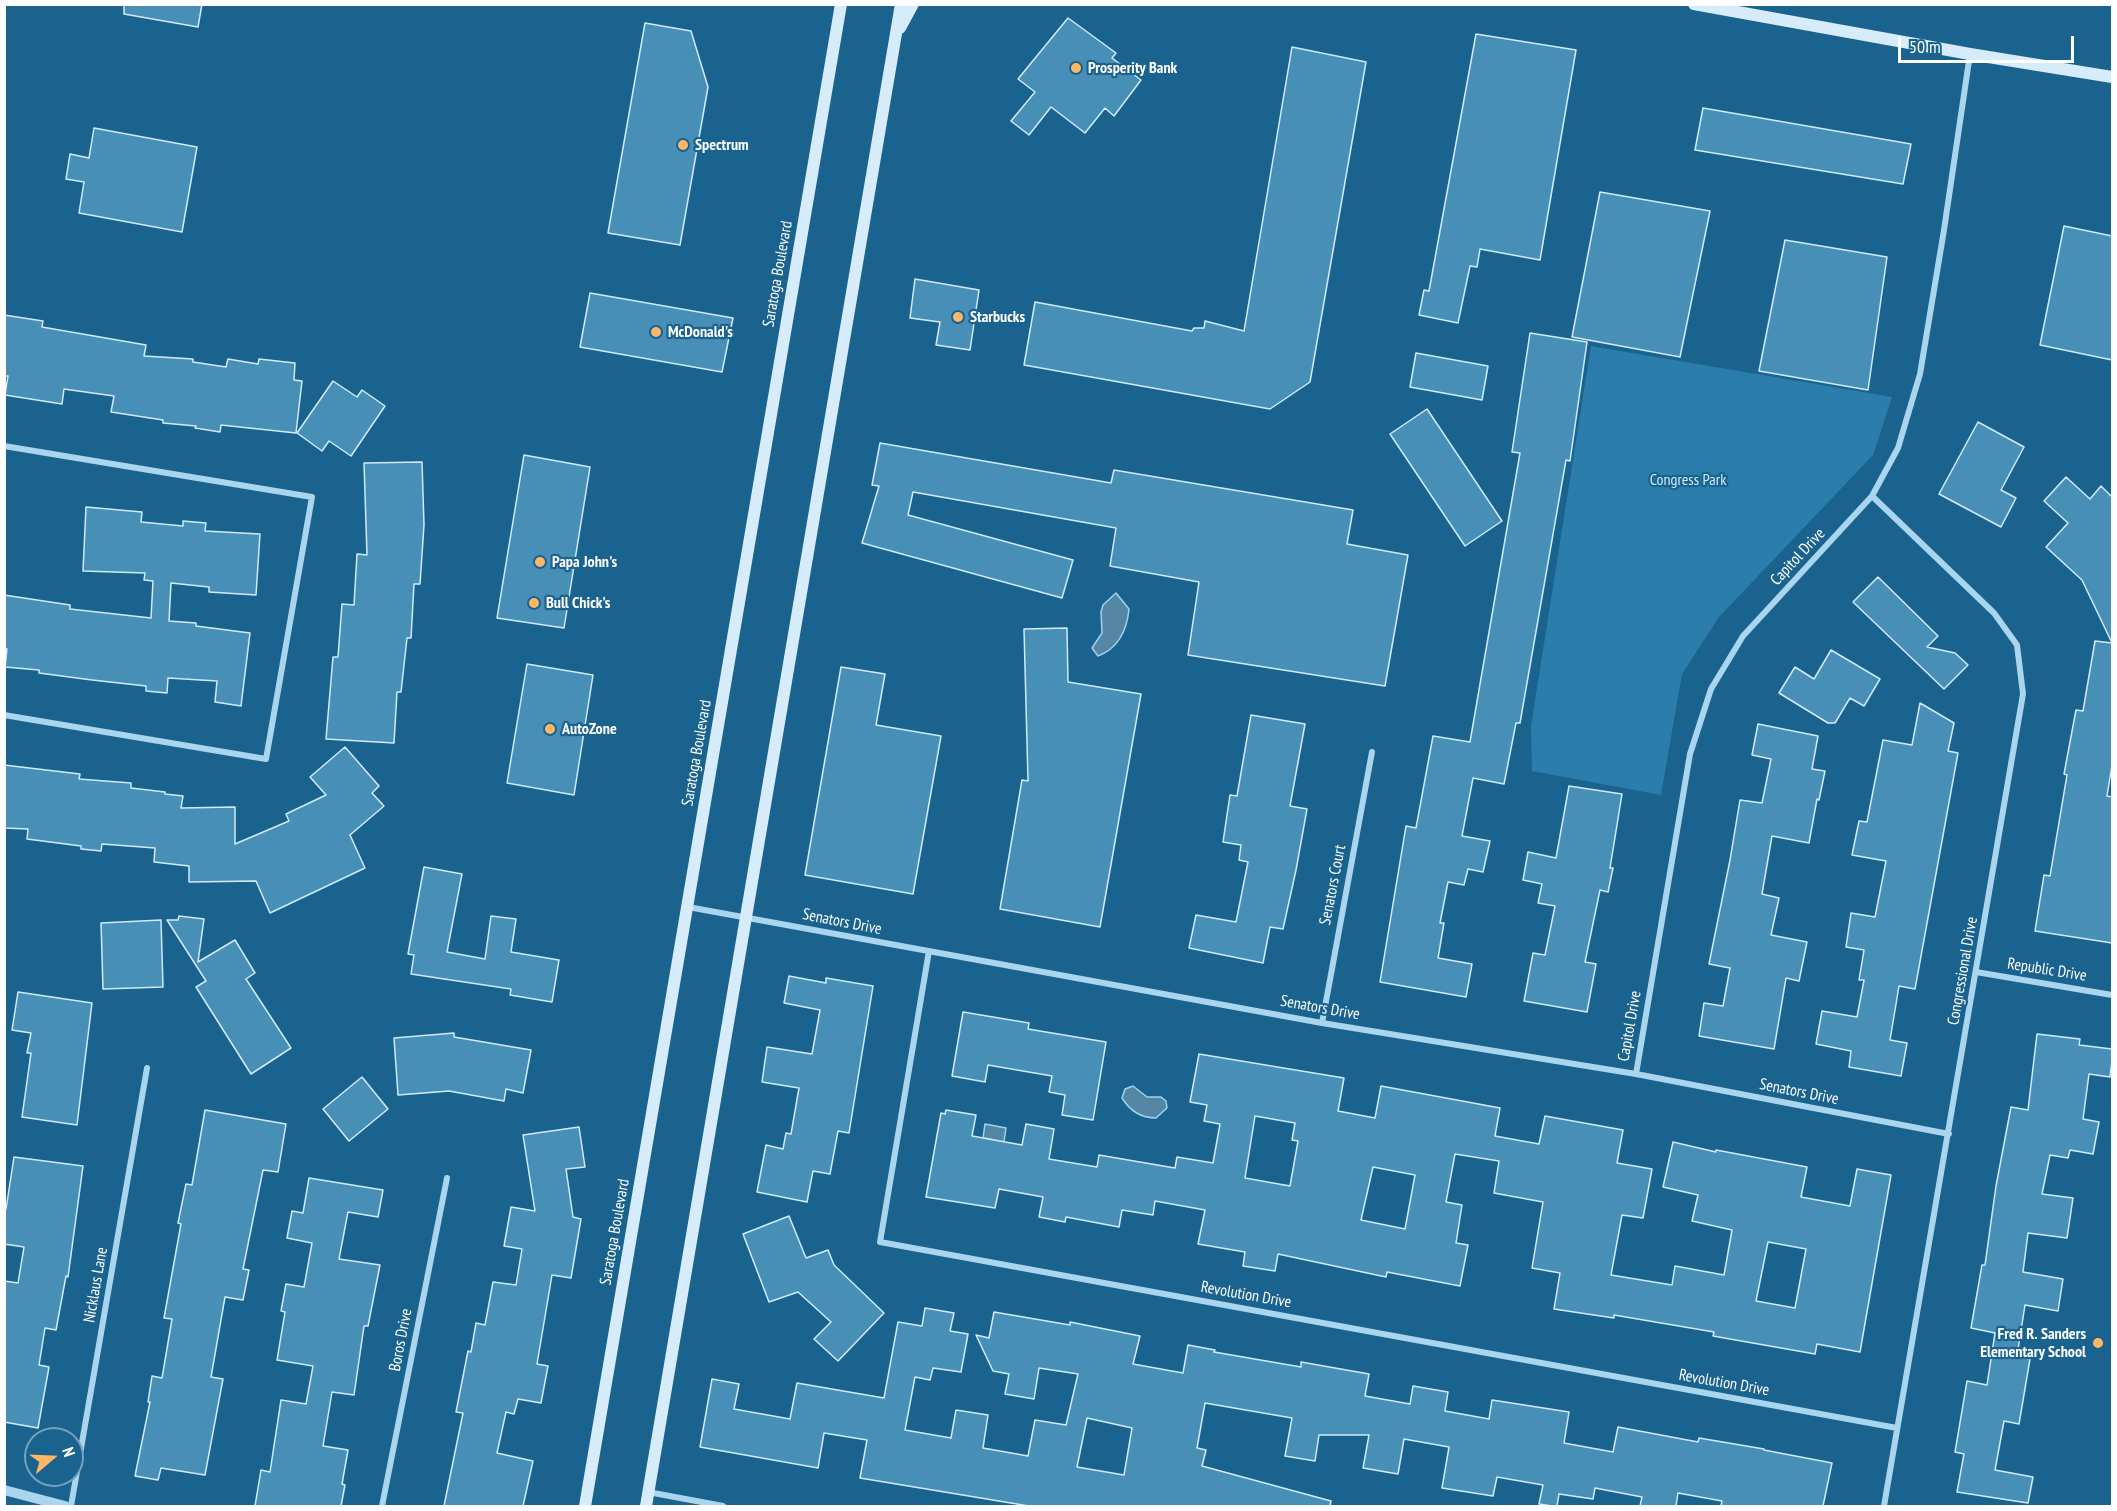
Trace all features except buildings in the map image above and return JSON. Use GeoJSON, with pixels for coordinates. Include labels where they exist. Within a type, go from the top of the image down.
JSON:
{"type":"FeatureCollection","features":[{"type":"Feature","properties":{"kind":"main road"},"geometry":{"type":"LineString","coordinates":[[832,4],[836,30]]}},
{"type":"Feature","properties":{"kind":"main road","name":"Saratoga Boulevard"},"geometry":{"type":"LineString","coordinates":[[585,1506],[841,4]]}},
{"type":"Feature","properties":{"kind":"main road"},"geometry":{"type":"LineString","coordinates":[[646,1506],[901,4]]}},
{"type":"Feature","properties":{"kind":"main road"},"geometry":{"type":"LineString","coordinates":[[895,38],[913,4]]}},
{"type":"Feature","properties":{"kind":"main road"},"geometry":{"type":"LineString","coordinates":[[1694,4],[2112,77]]}},
{"type":"Feature","properties":{"kind":"street","name":"Capitol Drive"},"geometry":{"type":"LineString","coordinates":[[1636,1074],[1690,754],[1711,689],[1743,636],[1872,496],[1898,448],[1920,374],[1970,54]]}},
{"type":"Feature","properties":{"kind":"street"},"geometry":{"type":"LineString","coordinates":[[4,446],[312,498],[266,759],[4,715]]}},
{"type":"Feature","properties":{"kind":"street","name":"Congressional Drive"},"geometry":{"type":"LineString","coordinates":[[1872,496],[1994,613],[2017,645],[2023,694],[1884,1506]]}},
{"type":"Feature","properties":{"kind":"street","name":"Senators Court"},"geometry":{"type":"LineString","coordinates":[[1322,1023],[1372,752]]}},
{"type":"Feature","properties":{"kind":"street","name":"Senators Drive"},"geometry":{"type":"LineString","coordinates":[[688,907],[1322,1023],[1636,1074],[1948,1134]]}},
{"type":"Feature","properties":{"kind":"street","name":"Revolution Drive"},"geometry":{"type":"LineString","coordinates":[[929,951],[880,1242],[1897,1428]]}},
{"type":"Feature","properties":{"kind":"street","name":"Republic Drive"},"geometry":{"type":"LineString","coordinates":[[1976,972],[2112,995]]}},
{"type":"Feature","properties":{"kind":"street","name":"Nicklaus Lane"},"geometry":{"type":"LineString","coordinates":[[71,1506],[147,1068]]}},
{"type":"Feature","properties":{"kind":"street","name":"Boros Drive"},"geometry":{"type":"LineString","coordinates":[[382,1506],[447,1178]]}},
{"type":"Feature","properties":{"kind":"street"},"geometry":{"type":"LineString","coordinates":[[4,1490],[65,1506]]}},
{"type":"Feature","properties":{"kind":"street"},"geometry":{"type":"LineString","coordinates":[[648,1492],[723,1506]]}},
{"type":"Feature","properties":{"kind":"green space","name":"Congress Park"},"geometry":{"type":"Polygon","coordinates":[[[1591,346],[1892,397],[1873,455],[1719,617],[1682,674],[1661,795],[1532,771],[1531,726],[1591,346]]]}},
{"type":"Feature","properties":{"kind":"shaded area"},"geometry":{"type":"Polygon","coordinates":[[[1116,593],[1129,609],[1124,631],[1117,643],[1098,656],[1092,648],[1102,633],[1103,605],[1116,593]]]}},
{"type":"Feature","properties":{"kind":"shaded area"},"geometry":{"type":"Polygon","coordinates":[[[1133,1086],[1147,1097],[1161,1097],[1166,1101],[1167,1108],[1156,1118],[1136,1113],[1122,1098],[1125,1089],[1133,1086]]]}},
{"type":"Feature","properties":{"kind":"shaded area"},"geometry":{"type":"Polygon","coordinates":[[[985,1124],[1006,1128],[1002,1155],[991,1146],[990,1139],[983,1138],[985,1124]]]}},
{"type":"Feature","properties":{"kind":"place","name":"Prosperity Bank"},"geometry":{"type":"Point","coordinates":[1076,68]}},
{"type":"Feature","properties":{"kind":"place","name":"Spectrum"},"geometry":{"type":"Point","coordinates":[683,145]}},
{"type":"Feature","properties":{"kind":"place","name":"Starbucks"},"geometry":{"type":"Point","coordinates":[958,317]}},
{"type":"Feature","properties":{"kind":"place","name":"McDonald's"},"geometry":{"type":"Point","coordinates":[656,332]}},
{"type":"Feature","properties":{"kind":"place","name":"Papa John's"},"geometry":{"type":"Point","coordinates":[540,562]}},
{"type":"Feature","properties":{"kind":"place","name":"Bull Chick's"},"geometry":{"type":"Point","coordinates":[534,603]}},
{"type":"Feature","properties":{"kind":"place","name":"AutoZone"},"geometry":{"type":"Point","coordinates":[550,729]}},
{"type":"Feature","properties":{"kind":"place","name":"Fred R. Sanders Elementary School"},"geometry":{"type":"Point","coordinates":[2098,1343]}}]}
